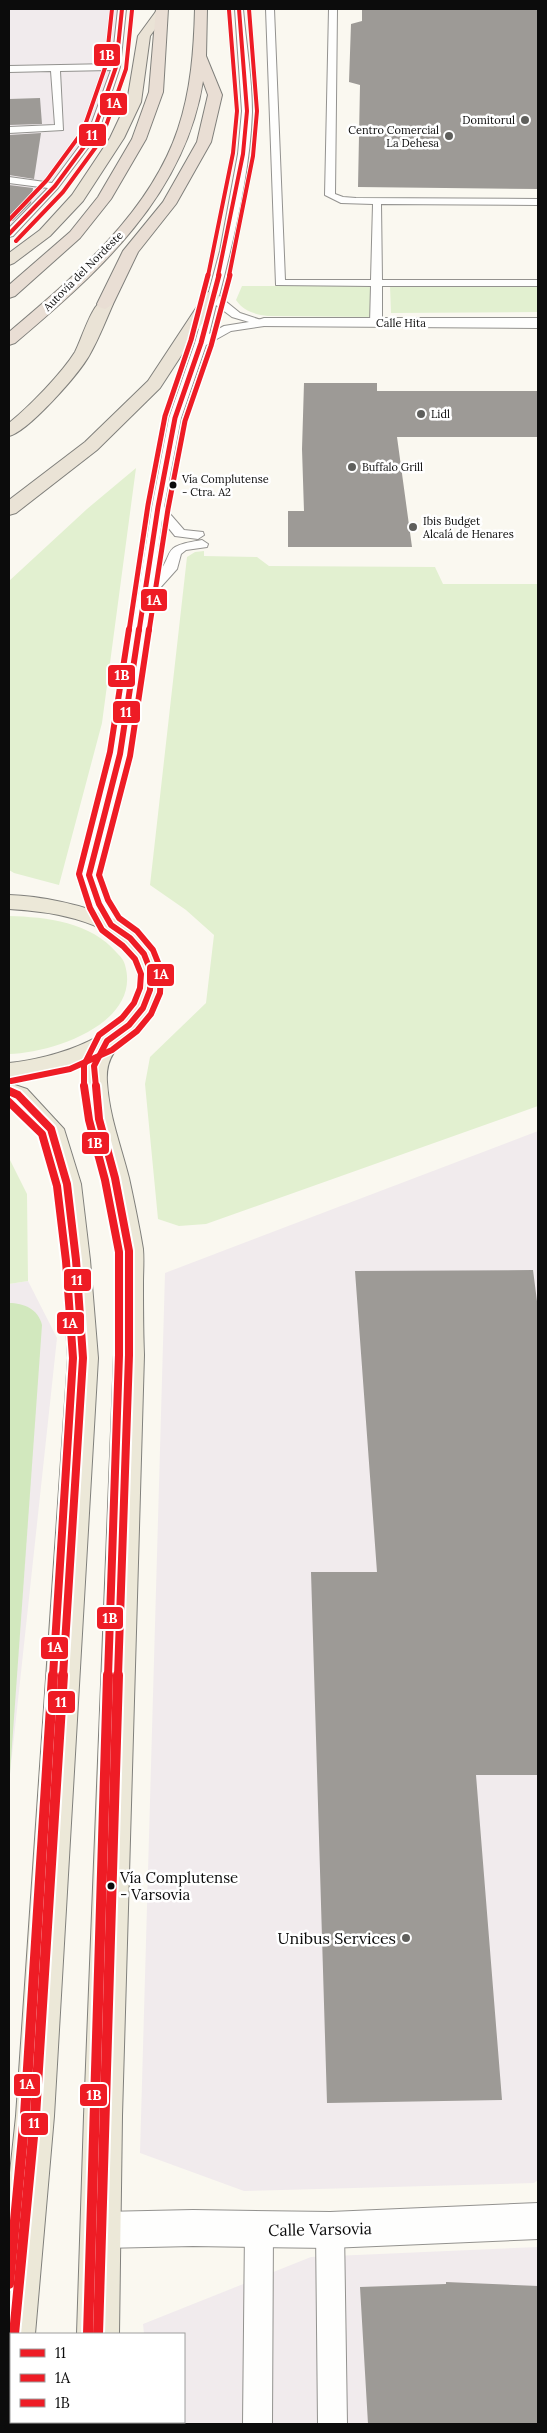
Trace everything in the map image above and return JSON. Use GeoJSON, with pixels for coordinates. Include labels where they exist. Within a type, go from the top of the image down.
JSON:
{"type":"FeatureCollection","features":[{"type":"Feature","properties":{"kind":"highway","name":"Autovía del Nordeste"},"geometry":{"type":"LineString","coordinates":[[9,340],[48,307],[116,240],[146,203],[181,141],[195,95],[200,56],[201,9]]}},
{"type":"Feature","properties":{"kind":"highway"},"geometry":{"type":"LineString","coordinates":[[9,260],[45,233],[78,198],[117,138],[134,102],[144,36],[161,11]]}},
{"type":"Feature","properties":{"kind":"highway"},"geometry":{"type":"LineString","coordinates":[[9,293],[75,235],[104,200],[139,139],[156,92],[161,11]]}},
{"type":"Feature","properties":{"kind":"highway"},"geometry":{"type":"LineString","coordinates":[[9,431],[34,411],[82,354],[131,251],[169,204],[204,142],[215,95],[200,56]]}},
{"type":"Feature","properties":{"kind":"highway"},"geometry":{"type":"LineString","coordinates":[[9,509],[91,446],[154,384],[212,296]]}},
{"type":"Feature","properties":{"kind":"main road"},"geometry":{"type":"LineString","coordinates":[[9,1071],[67,1059],[107,1041],[129,1025],[143,1008],[150,990],[151,972],[144,954],[130,938],[112,925],[84,913],[52,905],[12,901]]}},
{"type":"Feature","properties":{"kind":"main road"},"geometry":{"type":"LineString","coordinates":[[98,2333],[102,2230],[103,2116],[129,1355],[129,1251],[115,1178],[99,1120],[94,1083],[94,1066],[107,1041]]}},
{"type":"Feature","properties":{"kind":"main road"},"geometry":{"type":"LineString","coordinates":[[9,1091],[18,1095],[51,1129],[67,1184],[76,1260],[83,1358],[35,2116],[14,2333]]}},
{"type":"Feature","properties":{"kind":"street","name":"Calle Hita"},"geometry":{"type":"LineString","coordinates":[[264,323],[538,322]]}},
{"type":"Feature","properties":{"kind":"street","name":"Calle Varsovia"},"geometry":{"type":"LineString","coordinates":[[102,2230],[193,2228],[330,2230],[538,2221]]}},
{"type":"Feature","properties":{"kind":"lane"},"geometry":{"type":"LineString","coordinates":[[9,234],[56,186],[92,136],[116,67],[122,9]]}},
{"type":"Feature","properties":{"kind":"lane"},"geometry":{"type":"LineString","coordinates":[[112,925],[99,904],[89,875],[120,754],[158,507],[175,418],[200,343],[228,232],[243,154],[248,111],[239,9]]}},
{"type":"Feature","properties":{"kind":"lane"},"geometry":{"type":"LineString","coordinates":[[270,9],[280,283],[538,283]]}},
{"type":"Feature","properties":{"kind":"lane"},"geometry":{"type":"LineString","coordinates":[[333,9],[330,195],[340,200],[356,201],[538,202]]}},
{"type":"Feature","properties":{"kind":"lane"},"geometry":{"type":"LineString","coordinates":[[9,69],[116,67]]}},
{"type":"Feature","properties":{"kind":"lane"},"geometry":{"type":"LineString","coordinates":[[9,130],[60,128],[55,68]]}},
{"type":"Feature","properties":{"kind":"lane"},"geometry":{"type":"LineString","coordinates":[[9,180],[56,186]]}},
{"type":"Feature","properties":{"kind":"lane"},"geometry":{"type":"LineString","coordinates":[[376,323],[378,284],[377,206]]}},
{"type":"Feature","properties":{"kind":"lane","name":"Calle Hita"},"geometry":{"type":"LineString","coordinates":[[212,296],[236,315],[264,323]]}},
{"type":"Feature","properties":{"kind":"lane","name":"Calle Hita"},"geometry":{"type":"LineString","coordinates":[[200,343],[228,328],[264,323]]}},
{"type":"Feature","properties":{"kind":"lane"},"geometry":{"type":"LineString","coordinates":[[158,507],[180,533],[200,540]]}},
{"type":"Feature","properties":{"kind":"lane"},"geometry":{"type":"LineString","coordinates":[[144,597],[170,570],[175,552],[200,540]]}},
{"type":"Feature","properties":{"kind":"lane"},"geometry":{"type":"LineString","coordinates":[[257,2424],[259,2230]]}},
{"type":"Feature","properties":{"kind":"lane"},"geometry":{"type":"LineString","coordinates":[[330,2230],[333,2424]]}},
{"type":"Feature","properties":{"kind":"shaded area"},"geometry":{"type":"Polygon","coordinates":[[[9,9],[122,9],[116,67],[92,136],[13,231],[9,231],[9,9]]]}},
{"type":"Feature","properties":{"kind":"shaded area"},"geometry":{"type":"Polygon","coordinates":[[[538,1131],[538,2180],[534,2183],[244,2191],[140,2153],[165,1273],[538,1131]]]}},
{"type":"Feature","properties":{"kind":"shaded area"},"geometry":{"type":"Polygon","coordinates":[[[28,1281],[57,1338],[9,1784],[9,1284],[28,1281]]]}},
{"type":"Feature","properties":{"kind":"shaded area"},"geometry":{"type":"Polygon","coordinates":[[[538,2247],[538,2424],[149,2424],[185,2423],[185,2333],[144,2333],[143,2324],[311,2257],[538,2247]]]}},
{"type":"Feature","properties":{"kind":"green space"},"geometry":{"type":"Polygon","coordinates":[[[242,286],[372,286],[373,317],[268,316],[250,312],[236,300],[242,286]]]}},
{"type":"Feature","properties":{"kind":"green space"},"geometry":{"type":"Polygon","coordinates":[[[390,286],[538,286],[538,312],[391,313],[390,286]]]}},
{"type":"Feature","properties":{"kind":"green space"},"geometry":{"type":"Polygon","coordinates":[[[136,468],[102,723],[59,885],[9,870],[9,581],[87,509],[136,468]]]}},
{"type":"Feature","properties":{"kind":"green space"},"geometry":{"type":"Polygon","coordinates":[[[204,551],[204,556],[257,557],[269,566],[435,567],[443,584],[538,584],[538,1106],[206,1224],[179,1226],[158,1219],[145,1084],[150,1057],[206,1003],[214,935],[186,910],[150,885],[187,557],[195,552],[204,551]]]}},
{"type":"Feature","properties":{"kind":"green space"},"geometry":{"type":"Polygon","coordinates":[[[9,916],[68,923],[94,934],[118,954],[125,965],[127,985],[120,1003],[107,1018],[90,1031],[70,1041],[48,1048],[9,1054],[9,916]]]}},
{"type":"Feature","properties":{"kind":"green space"},"geometry":{"type":"Polygon","coordinates":[[[9,1158],[27,1194],[28,1281],[9,1284],[9,1158]]]}},
{"type":"Feature","properties":{"kind":"green space"},"geometry":{"type":"Polygon","coordinates":[[[9,1303],[20,1304],[30,1308],[40,1319],[42,1325],[9,1788],[9,1303]]]}},
{"type":"Feature","properties":{"kind":"building","name":"Centro Comercial La Dehesa"},"geometry":{"type":"Polygon","coordinates":[[[362,9],[538,9],[538,189],[358,187],[360,85],[349,82],[351,24],[362,21],[362,9]]]}},
{"type":"Feature","properties":{"kind":"building"},"geometry":{"type":"Polygon","coordinates":[[[40,98],[42,124],[9,125],[9,99],[40,98]]]}},
{"type":"Feature","properties":{"kind":"building"},"geometry":{"type":"Polygon","coordinates":[[[41,133],[34,179],[9,175],[9,135],[41,133]]]}},
{"type":"Feature","properties":{"kind":"building"},"geometry":{"type":"Polygon","coordinates":[[[9,185],[33,188],[31,203],[13,221],[9,221],[9,185]]]}},
{"type":"Feature","properties":{"kind":"building"},"geometry":{"type":"Polygon","coordinates":[[[304,383],[377,383],[377,391],[538,391],[538,437],[397,437],[412,547],[288,547],[288,511],[304,511],[302,449],[304,383]]]}},
{"type":"Feature","properties":{"kind":"building","name":"Unibus Services"},"geometry":{"type":"Polygon","coordinates":[[[533,1270],[538,1309],[538,1775],[476,1775],[502,2100],[327,2103],[311,1572],[377,1572],[355,1271],[533,1270]]]}},
{"type":"Feature","properties":{"kind":"building"},"geometry":{"type":"Polygon","coordinates":[[[446,2282],[538,2286],[538,2424],[368,2424],[360,2287],[446,2284],[446,2282]]]}},
{"type":"Feature","properties":{"kind":"transit line","name":"1B"},"geometry":{"type":"LineString","coordinates":[[9,220],[47,180],[83,131],[106,65],[112,9]]}},
{"type":"Feature","properties":{"kind":"transit line","name":"11"},"geometry":{"type":"LineString","coordinates":[[9,234],[55,186],[92,136],[116,67],[122,9]]}},
{"type":"Feature","properties":{"kind":"transit line","name":"11"},"geometry":{"type":"LineString","coordinates":[[98,2333],[103,2116],[129,1355],[129,1251],[115,1178],[99,1119],[94,1066],[107,1041],[129,1025],[143,1008],[150,990],[151,972],[144,954],[130,938],[111,925],[99,904],[89,875],[120,754],[158,507],[175,418],[201,343],[225,251],[243,154],[247,111],[239,9]]}},
{"type":"Feature","properties":{"kind":"transit line","name":"1A"},"geometry":{"type":"LineString","coordinates":[[11,1081],[70,1069],[112,1050],[137,1031],[151,1014],[160,993],[161,970],[153,950],[137,931],[119,918],[108,900],[99,875],[130,756],[168,509],[185,421],[211,346],[235,254],[253,156],[257,111],[249,9]]}},
{"type":"Feature","properties":{"kind":"transit line","name":"1A"},"geometry":{"type":"LineString","coordinates":[[16,241],[63,192],[101,140],[126,69],[132,10]]}},
{"type":"Feature","properties":{"kind":"transit line","name":"1B"},"geometry":{"type":"LineString","coordinates":[[88,2333],[93,2116],[119,1355],[119,1252],[105,1180],[89,1120],[84,1084],[84,1065],[99,1035],[122,1018],[134,1003],[140,988],[141,974],[135,959],[123,946],[102,930],[90,908],[79,874],[110,752],[148,505],[165,416],[191,340],[215,249],[233,153],[237,111],[229,10]]}},
{"type":"Feature","properties":{"kind":"transit line","name":"11"},"geometry":{"type":"LineString","coordinates":[[9,1091],[18,1095],[51,1129],[67,1184],[76,1260],[83,1358],[35,2116],[14,2333]]}},
{"type":"Feature","properties":{"kind":"transit line","name":"1A"},"geometry":{"type":"LineString","coordinates":[[9,1102],[42,1134],[57,1186],[66,1261],[73,1358],[25,2115],[9,2284]]}},
{"type":"Feature","properties":{"kind":"place","name":"Domitorul"},"geometry":{"type":"Point","coordinates":[525,120]}},
{"type":"Feature","properties":{"kind":"place","name":"Centro Comercial La Dehesa"},"geometry":{"type":"Point","coordinates":[449,136]}},
{"type":"Feature","properties":{"kind":"place","name":"Lidl"},"geometry":{"type":"Point","coordinates":[421,414]}},
{"type":"Feature","properties":{"kind":"place","name":"Buffalo Grill"},"geometry":{"type":"Point","coordinates":[352,467]}},
{"type":"Feature","properties":{"kind":"place","name":"Vía Complutense - Ctra. A2"},"geometry":{"type":"Point","coordinates":[173,485]}},
{"type":"Feature","properties":{"kind":"place","name":"Ibis Budget Alcalá de Henares"},"geometry":{"type":"Point","coordinates":[413,527]}},
{"type":"Feature","properties":{"kind":"place","name":"Vía Complutense - Varsovia"},"geometry":{"type":"Point","coordinates":[111,1886]}},
{"type":"Feature","properties":{"kind":"place","name":"Unibus Services"},"geometry":{"type":"Point","coordinates":[406,1938]}}]}
